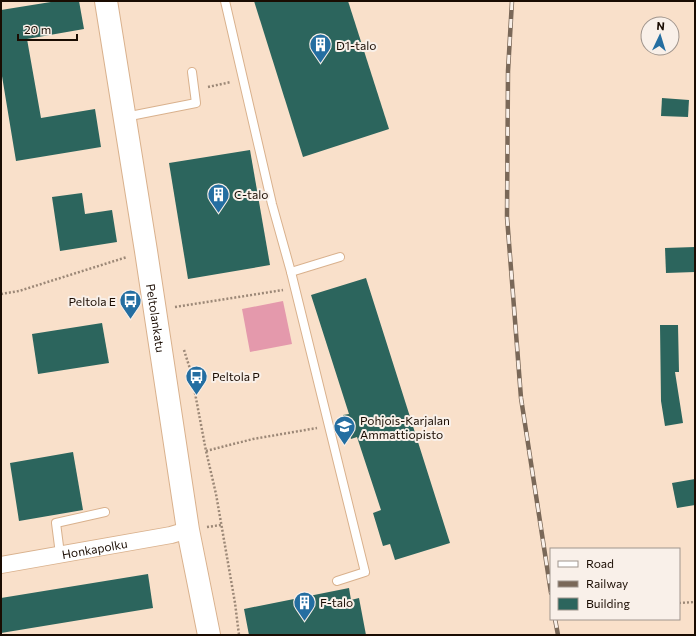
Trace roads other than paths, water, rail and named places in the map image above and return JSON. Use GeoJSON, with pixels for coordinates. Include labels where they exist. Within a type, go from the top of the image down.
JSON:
{"type":"FeatureCollection","features":[{"type":"Feature","properties":{"kind":"street","name":"Peltolankatu"},"geometry":{"type":"LineString","coordinates":[[106,1],[146,251],[188,530],[209,635]]}},
{"type":"Feature","properties":{"kind":"street","name":"Honkapolku"},"geometry":{"type":"LineString","coordinates":[[1,565],[171,535],[188,530]]}},
{"type":"Feature","properties":{"kind":"lane"},"geometry":{"type":"LineString","coordinates":[[225,1],[272,204],[291,272],[365,572],[337,581]]}},
{"type":"Feature","properties":{"kind":"lane"},"geometry":{"type":"LineString","coordinates":[[125,118],[196,102],[192,72]]}},
{"type":"Feature","properties":{"kind":"lane"},"geometry":{"type":"LineString","coordinates":[[291,272],[340,257]]}},
{"type":"Feature","properties":{"kind":"lane"},"geometry":{"type":"LineString","coordinates":[[60,554],[56,522],[105,512]]}},
{"type":"Feature","properties":{"kind":"railway"},"geometry":{"type":"LineString","coordinates":[[512,1],[508,71],[507,217],[521,398],[550,586]]}},
{"type":"Feature","properties":{"kind":"railway"},"geometry":{"type":"LineString","coordinates":[[555,620],[558,635]]}},
{"type":"Feature","properties":{"kind":"place","name":"D1-talo"},"geometry":{"type":"Point","coordinates":[321,64]}},
{"type":"Feature","properties":{"kind":"place","name":"C-talo"},"geometry":{"type":"Point","coordinates":[219,214]}},
{"type":"Feature","properties":{"kind":"place","name":"Peltola E"},"geometry":{"type":"Point","coordinates":[131,320]}},
{"type":"Feature","properties":{"kind":"place","name":"Peltola P"},"geometry":{"type":"Point","coordinates":[196,396]}},
{"type":"Feature","properties":{"kind":"place","name":"Pohjois-Karjalan Ammattiopisto"},"geometry":{"type":"Point","coordinates":[345,446]}},
{"type":"Feature","properties":{"kind":"place","name":"F-talo"},"geometry":{"type":"Point","coordinates":[305,622]}}]}
